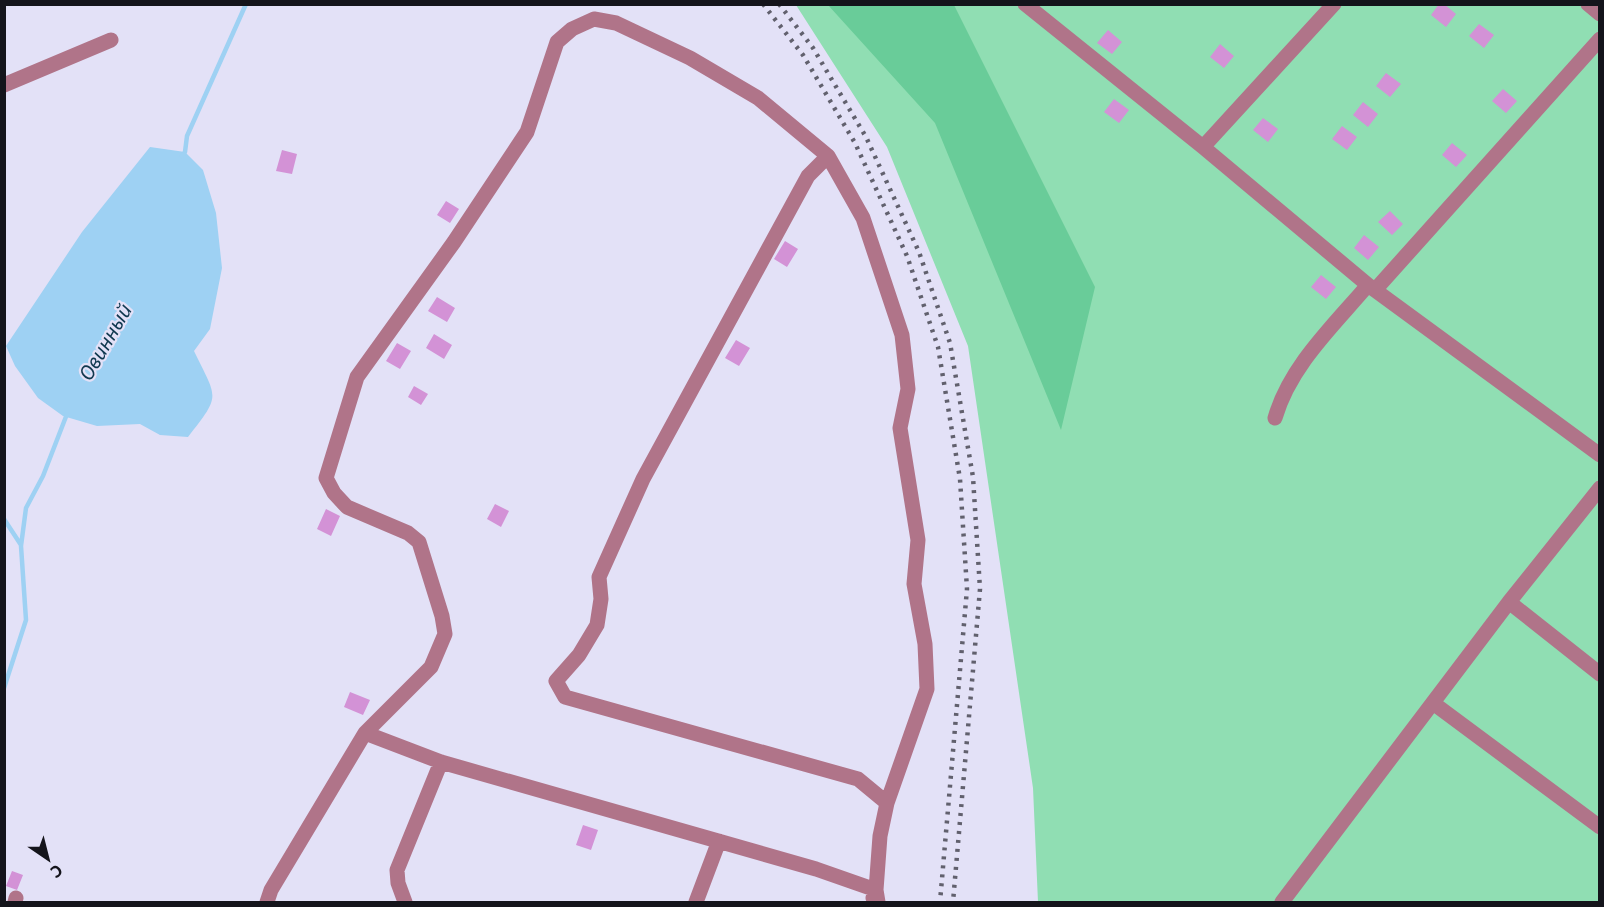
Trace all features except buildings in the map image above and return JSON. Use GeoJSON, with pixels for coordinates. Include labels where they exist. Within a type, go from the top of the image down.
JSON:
{"type":"FeatureCollection","features":[{"type":"Feature","properties":{"kind":"street"},"geometry":{"type":"LineString","coordinates":[[1025,4],[1203,147],[1371,287],[1599,455]]}},
{"type":"Feature","properties":{"kind":"street"},"geometry":{"type":"LineString","coordinates":[[1203,147],[1334,4]]}},
{"type":"Feature","properties":{"kind":"street"},"geometry":{"type":"LineString","coordinates":[[1588,4],[1599,14]]}},
{"type":"Feature","properties":{"kind":"street"},"geometry":{"type":"LineString","coordinates":[[267,903],[271,890],[365,733],[431,667],[444,634],[442,616],[419,542],[408,533],[347,507],[334,494],[326,478],[357,377],[454,242],[527,132],[557,42],[572,29],[594,19],[616,23],[690,58],[758,98],[828,156],[863,218],[902,335],[908,389],[900,428],[918,540],[914,584],[925,644],[927,689],[887,803],[880,836],[875,898],[816,869],[441,762],[365,733]]}},
{"type":"Feature","properties":{"kind":"street"},"geometry":{"type":"LineString","coordinates":[[1275,418],[1281,398],[1300,366],[1599,39]]}},
{"type":"Feature","properties":{"kind":"street"},"geometry":{"type":"LineString","coordinates":[[4,85],[111,40]]}},
{"type":"Feature","properties":{"kind":"street"},"geometry":{"type":"LineString","coordinates":[[828,156],[808,176],[643,479],[599,577],[601,599],[597,625],[579,655],[556,681],[565,697],[858,779],[887,803]]}},
{"type":"Feature","properties":{"kind":"street"},"geometry":{"type":"LineString","coordinates":[[1282,903],[1509,602],[1599,488]]}},
{"type":"Feature","properties":{"kind":"street"},"geometry":{"type":"LineString","coordinates":[[1509,602],[1599,674]]}},
{"type":"Feature","properties":{"kind":"street"},"geometry":{"type":"LineString","coordinates":[[1433,703],[1599,827]]}},
{"type":"Feature","properties":{"kind":"street"},"geometry":{"type":"LineString","coordinates":[[410,901],[398,883],[397,870],[441,762]]}},
{"type":"Feature","properties":{"kind":"street"},"geometry":{"type":"LineString","coordinates":[[696,903],[719,841]]}},
{"type":"Feature","properties":{"kind":"green space"},"geometry":{"type":"Polygon","coordinates":[[[796,5],[1599,5],[1599,902],[1038,902],[1033,788],[968,346],[887,147],[796,5]]]}},
{"type":"Feature","properties":{"kind":"green space"},"geometry":{"type":"Polygon","coordinates":[[[828,5],[954,5],[1095,287],[1061,430],[935,123],[828,5]]]}},
{"type":"Feature","properties":{"kind":"water"},"geometry":{"type":"Polygon","coordinates":[[[150,147],[185,152],[203,170],[216,213],[222,268],[210,329],[194,351],[211,388],[211,404],[188,437],[160,435],[140,424],[97,426],[63,416],[38,398],[15,366],[6,346],[82,232],[150,147]]]}},
{"type":"Feature","properties":{"kind":"waterway","name":"Овинный"},"geometry":{"type":"LineString","coordinates":[[182,156],[185,152],[187,136],[246,4]]}},
{"type":"Feature","properties":{"kind":"waterway","name":"Овинный"},"geometry":{"type":"LineString","coordinates":[[4,688],[26,620],[21,546],[26,508],[43,476],[67,414]]}},
{"type":"Feature","properties":{"kind":"waterway"},"geometry":{"type":"LineString","coordinates":[[4,519],[21,545]]}},
{"type":"Feature","properties":{"kind":"railway"},"geometry":{"type":"LineString","coordinates":[[763,4],[803,55],[855,143],[907,256],[938,347],[960,479],[967,589],[940,902]]}},
{"type":"Feature","properties":{"kind":"railway"},"geometry":{"type":"LineString","coordinates":[[779,4],[813,48],[866,137],[919,252],[950,343],[973,477],[980,589],[953,902]]}}]}
